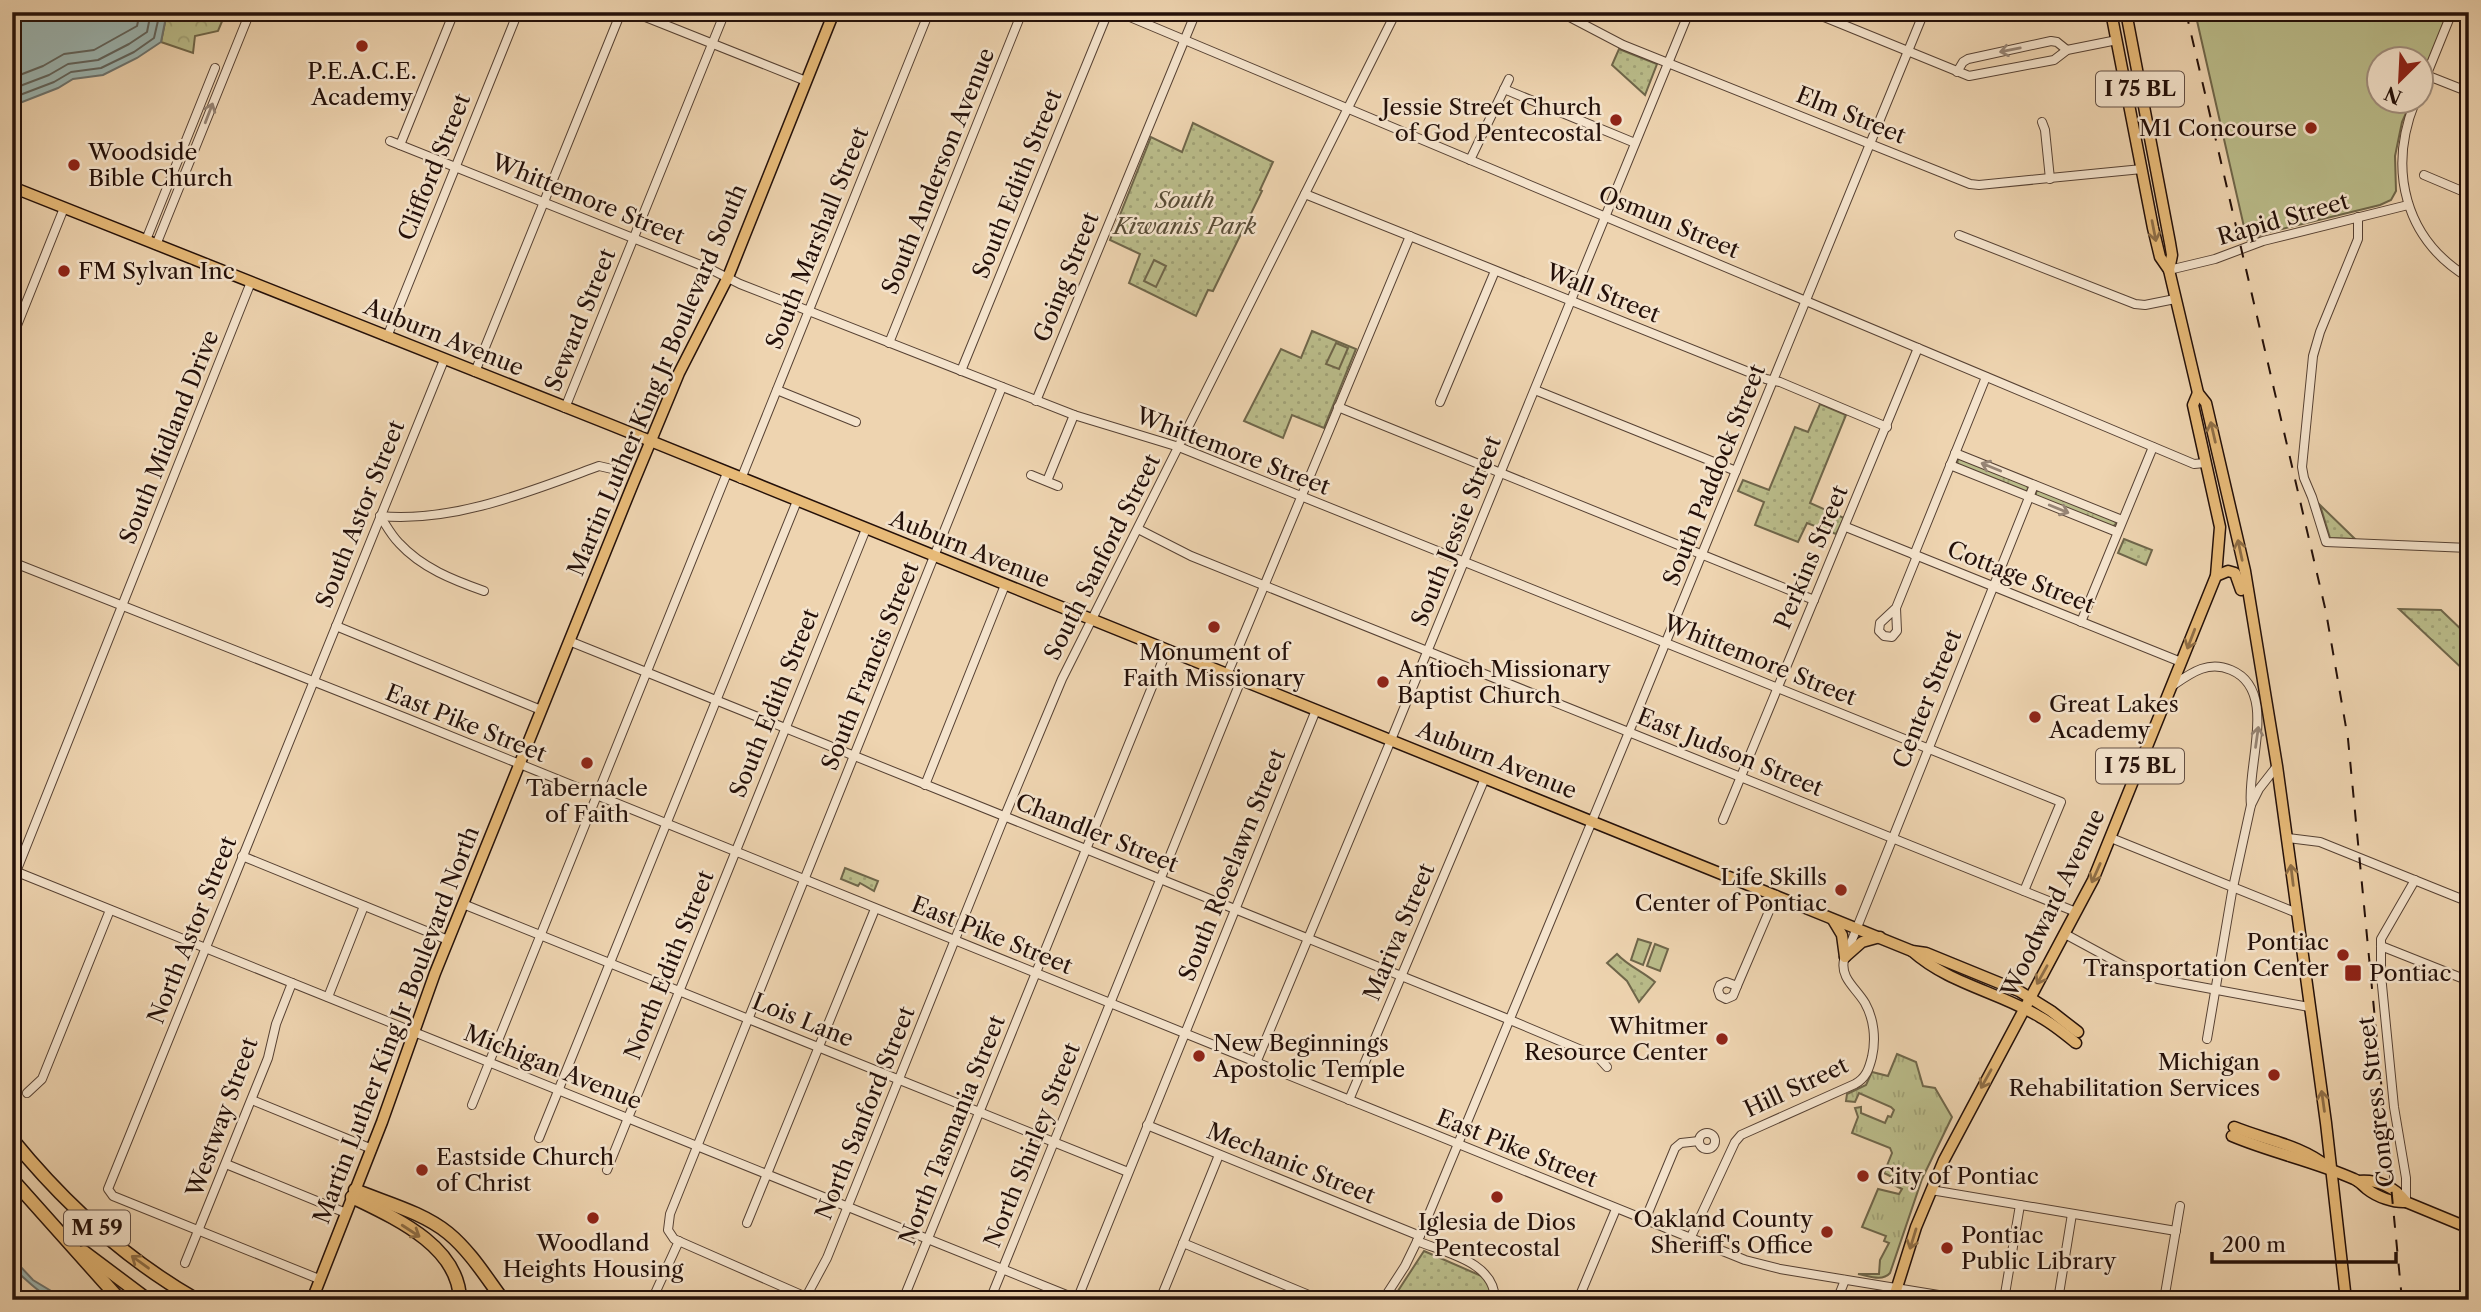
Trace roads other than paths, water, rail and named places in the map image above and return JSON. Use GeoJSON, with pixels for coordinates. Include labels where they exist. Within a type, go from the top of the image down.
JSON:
{"type":"FeatureCollection","features":[{"type":"Feature","properties":{"kind":"highway","name":"M 59"},"geometry":{"type":"LineString","coordinates":[[12,1139],[48,1181],[89,1221],[135,1259],[197,1300]]}},
{"type":"Feature","properties":{"kind":"highway","name":"M 59"},"geometry":{"type":"LineString","coordinates":[[12,1180],[50,1221],[101,1266],[148,1300]]}},
{"type":"Feature","properties":{"kind":"highway"},"geometry":{"type":"LineString","coordinates":[[354,1194],[441,1252],[454,1271],[460,1300]]}},
{"type":"Feature","properties":{"kind":"highway"},"geometry":{"type":"LineString","coordinates":[[354,1194],[421,1217],[450,1235],[464,1248],[503,1300]]}},
{"type":"Feature","properties":{"kind":"highway"},"geometry":{"type":"LineString","coordinates":[[50,1221],[120,1300]]}},
{"type":"Feature","properties":{"kind":"main road","name":"Martin Luther King Jr Boulevard South"},"geometry":{"type":"LineString","coordinates":[[519,765],[650,441],[687,355],[727,277],[834,12]]}},
{"type":"Feature","properties":{"kind":"main road","name":"Woodward Avenue"},"geometry":{"type":"LineString","coordinates":[[2111,12],[2160,257],[2169,270]]}},
{"type":"Feature","properties":{"kind":"main road","name":"Woodward Avenue"},"geometry":{"type":"LineString","coordinates":[[2126,12],[2172,255],[2169,270],[2175,299],[2198,393],[2206,403],[2245,571],[2288,838],[2346,1300]]}},
{"type":"Feature","properties":{"kind":"main road"},"geometry":{"type":"LineString","coordinates":[[2117,40],[2123,45],[2131,88],[2135,91],[2140,88]]}},
{"type":"Feature","properties":{"kind":"main road","name":"Auburn Avenue"},"geometry":{"type":"LineString","coordinates":[[12,187],[650,441],[1912,951],[1926,953],[2009,986],[2030,998],[2077,1038],[2040,1016],[1973,987],[1923,961],[1912,951]]}},
{"type":"Feature","properties":{"kind":"main road","name":"Woodward Avenue"},"geometry":{"type":"LineString","coordinates":[[1895,1294],[1931,1190],[1960,1128],[2077,912],[2111,838],[2216,576],[2220,527],[2193,405],[2198,393]]}},
{"type":"Feature","properties":{"kind":"main road"},"geometry":{"type":"LineString","coordinates":[[2216,576],[2228,571],[2235,573],[2239,579],[2255,636]]}},
{"type":"Feature","properties":{"kind":"main road","name":"Martin Luther King Jr Boulevard North"},"geometry":{"type":"LineString","coordinates":[[312,1300],[372,1149],[449,940],[519,765]]}},
{"type":"Feature","properties":{"kind":"main road"},"geometry":{"type":"LineString","coordinates":[[1831,918],[1842,932],[1844,957]]}},
{"type":"Feature","properties":{"kind":"main road"},"geometry":{"type":"LineString","coordinates":[[1844,957],[1864,941],[1880,937]]}},
{"type":"Feature","properties":{"kind":"main road"},"geometry":{"type":"LineString","coordinates":[[1973,987],[2001,994],[2006,992],[2009,986]]}},
{"type":"Feature","properties":{"kind":"main road"},"geometry":{"type":"LineString","coordinates":[[2233,1131],[2297,1149],[2358,1181],[2369,1191],[2396,1203],[2406,1202],[2469,1227]]}},
{"type":"Feature","properties":{"kind":"street"},"geometry":{"type":"LineString","coordinates":[[151,243],[250,12]]}},
{"type":"Feature","properties":{"kind":"street"},"geometry":{"type":"LineString","coordinates":[[400,145],[454,12]]}},
{"type":"Feature","properties":{"kind":"street","name":"Clifford Street"},"geometry":{"type":"LineString","coordinates":[[387,337],[518,12]]}},
{"type":"Feature","properties":{"kind":"street"},"geometry":{"type":"LineString","coordinates":[[475,372],[621,12]]}},
{"type":"Feature","properties":{"kind":"street"},"geometry":{"type":"LineString","coordinates":[[633,12],[806,81]]}},
{"type":"Feature","properties":{"kind":"street","name":"Seward Street"},"geometry":{"type":"LineString","coordinates":[[565,408],[725,12]]}},
{"type":"Feature","properties":{"kind":"street","name":"South Marshall Street"},"geometry":{"type":"LineString","coordinates":[[741,479],[929,12]]}},
{"type":"Feature","properties":{"kind":"street","name":"South Anderson Avenue"},"geometry":{"type":"LineString","coordinates":[[889,343],[1022,12]]}},
{"type":"Feature","properties":{"kind":"street","name":"South Edith Street"},"geometry":{"type":"LineString","coordinates":[[961,371],[1108,12]]}},
{"type":"Feature","properties":{"kind":"street","name":"Osmun Street"},"geometry":{"type":"LineString","coordinates":[[1118,12],[2152,447],[2194,464],[2205,463]]}},
{"type":"Feature","properties":{"kind":"street","name":"Going Street"},"geometry":{"type":"LineString","coordinates":[[1036,401],[1196,12]]}},
{"type":"Feature","properties":{"kind":"street","name":"South Sanford Street"},"geometry":{"type":"LineString","coordinates":[[954,941],[1062,679],[1396,12]]}},
{"type":"Feature","properties":{"kind":"street","name":"Elm Street"},"geometry":{"type":"LineString","coordinates":[[1560,12],[1623,45],[1973,185],[2141,169]]}},
{"type":"Feature","properties":{"kind":"street","name":"South Jessie Street"},"geometry":{"type":"LineString","coordinates":[[1256,1063],[1689,12]]}},
{"type":"Feature","properties":{"kind":"street"},"geometry":{"type":"LineString","coordinates":[[1812,12],[1957,72],[1974,76],[2054,60],[2067,50],[2117,40]]}},
{"type":"Feature","properties":{"kind":"street","name":"South Paddock Street"},"geometry":{"type":"LineString","coordinates":[[1383,1300],[1405,1266],[1458,1145],[1924,12]]}},
{"type":"Feature","properties":{"kind":"street"},"geometry":{"type":"LineString","coordinates":[[2436,51],[2452,12]]}},
{"type":"Feature","properties":{"kind":"street"},"geometry":{"type":"LineString","coordinates":[[1957,72],[1968,59],[2051,41],[2067,50]]}},
{"type":"Feature","properties":{"kind":"street"},"geometry":{"type":"LineString","coordinates":[[151,243],[215,68]]}},
{"type":"Feature","properties":{"kind":"street"},"geometry":{"type":"LineString","coordinates":[[1470,160],[1509,79]]}},
{"type":"Feature","properties":{"kind":"street"},"geometry":{"type":"LineString","coordinates":[[2436,79],[2469,92]]}},
{"type":"Feature","properties":{"kind":"street"},"geometry":{"type":"LineString","coordinates":[[1504,89],[1636,143]]}},
{"type":"Feature","properties":{"kind":"street"},"geometry":{"type":"LineString","coordinates":[[2410,116],[2402,150],[2402,180],[2408,205],[2431,246],[2469,278]]}},
{"type":"Feature","properties":{"kind":"street"},"geometry":{"type":"LineString","coordinates":[[2042,122],[2050,179]]}},
{"type":"Feature","properties":{"kind":"street","name":"Whittemore Street"},"geometry":{"type":"LineString","coordinates":[[390,141],[1036,401],[1179,447],[2061,802],[2024,891]]}},
{"type":"Feature","properties":{"kind":"street"},"geometry":{"type":"LineString","coordinates":[[2424,175],[2469,194]]}},
{"type":"Feature","properties":{"kind":"street","name":"Wall Street"},"geometry":{"type":"LineString","coordinates":[[1305,194],[1886,427]]}},
{"type":"Feature","properties":{"kind":"street","name":"Rapid Street"},"geometry":{"type":"LineString","coordinates":[[2169,270],[2215,259],[2263,241],[2408,205]]}},
{"type":"Feature","properties":{"kind":"street"},"geometry":{"type":"LineString","coordinates":[[12,338],[64,208]]}},
{"type":"Feature","properties":{"kind":"street"},"geometry":{"type":"LineString","coordinates":[[2358,217],[2358,239],[2315,348],[2302,471],[2326,542],[2469,548]]}},
{"type":"Feature","properties":{"kind":"street"},"geometry":{"type":"LineString","coordinates":[[1959,235],[2135,304],[2145,305],[2175,299]]}},
{"type":"Feature","properties":{"kind":"street"},"geometry":{"type":"LineString","coordinates":[[1227,675],[1410,236]]}},
{"type":"Feature","properties":{"kind":"street"},"geometry":{"type":"LineString","coordinates":[[1440,402],[1495,271]]}},
{"type":"Feature","properties":{"kind":"street","name":"South Midland Drive"},"geometry":{"type":"LineString","coordinates":[[12,882],[14,871],[251,282]]}},
{"type":"Feature","properties":{"kind":"street","name":"Perkins Street"},"geometry":{"type":"LineString","coordinates":[[1723,820],[1919,348]]}},
{"type":"Feature","properties":{"kind":"street","name":"South Astor Street"},"geometry":{"type":"LineString","coordinates":[[313,682],[444,360]]}},
{"type":"Feature","properties":{"kind":"street"},"geometry":{"type":"LineString","coordinates":[[1896,608],[1986,377]]}},
{"type":"Feature","properties":{"kind":"street","name":"South Francis Street"},"geometry":{"type":"LineString","coordinates":[[679,1241],[669,1233],[670,1214],[1002,387]]}},
{"type":"Feature","properties":{"kind":"street"},"geometry":{"type":"LineString","coordinates":[[777,390],[856,422]]}},
{"type":"Feature","properties":{"kind":"street"},"geometry":{"type":"LineString","coordinates":[[1535,390],[1736,471]]}},
{"type":"Feature","properties":{"kind":"street"},"geometry":{"type":"LineString","coordinates":[[1338,407],[1814,600]]}},
{"type":"Feature","properties":{"kind":"street"},"geometry":{"type":"LineString","coordinates":[[1047,481],[1074,415]]}},
{"type":"Feature","properties":{"kind":"street"},"geometry":{"type":"LineString","coordinates":[[2081,622],[2152,447]]}},
{"type":"Feature","properties":{"kind":"street"},"geometry":{"type":"LineString","coordinates":[[1955,453],[2122,520]]}},
{"type":"Feature","properties":{"kind":"street"},"geometry":{"type":"LineString","coordinates":[[1950,465],[2118,532]]}},
{"type":"Feature","properties":{"kind":"street"},"geometry":{"type":"LineString","coordinates":[[380,516],[427,514],[471,507],[524,494],[599,466],[612,469]]}},
{"type":"Feature","properties":{"kind":"street"},"geometry":{"type":"LineString","coordinates":[[472,1105],[727,473]]}},
{"type":"Feature","properties":{"kind":"street"},"geometry":{"type":"LineString","coordinates":[[1031,475],[1058,486]]}},
{"type":"Feature","properties":{"kind":"street","name":"Center Street"},"geometry":{"type":"LineString","coordinates":[[1856,928],[2034,485]]}},
{"type":"Feature","properties":{"kind":"street"},"geometry":{"type":"LineString","coordinates":[[539,1138],[797,501]]}},
{"type":"Feature","properties":{"kind":"street"},"geometry":{"type":"LineString","coordinates":[[380,516],[398,542],[420,561],[445,576],[484,591]]}},
{"type":"Feature","properties":{"kind":"street","name":"Cottage Street"},"geometry":{"type":"LineString","coordinates":[[1846,527],[2182,662]]}},
{"type":"Feature","properties":{"kind":"street","name":"South Edith Street"},"geometry":{"type":"LineString","coordinates":[[735,853],[866,529]]}},
{"type":"Feature","properties":{"kind":"street","name":"East Judson Street"},"geometry":{"type":"LineString","coordinates":[[1138,529],[1191,556],[2077,912]]}},
{"type":"Feature","properties":{"kind":"street","name":"East Pike Street"},"geometry":{"type":"LineString","coordinates":[[12,562],[1690,1239],[1759,1265],[1845,1280],[1895,1294],[1969,1300]]}},
{"type":"Feature","properties":{"kind":"street"},"geometry":{"type":"LineString","coordinates":[[925,785],[1005,585]]}},
{"type":"Feature","properties":{"kind":"street"},"geometry":{"type":"LineString","coordinates":[[336,626],[541,710]]}},
{"type":"Feature","properties":{"kind":"street","name":"Chandler Street"},"geometry":{"type":"LineString","coordinates":[[569,641],[1401,976],[1598,1057],[1607,1067]]}},
{"type":"Feature","properties":{"kind":"street","name":"North Tasmania Street"},"geometry":{"type":"LineString","coordinates":[[903,1300],[1167,650]]}},
{"type":"Feature","properties":{"kind":"street"},"geometry":{"type":"LineString","coordinates":[[2172,686],[2192,672],[2209,666],[2231,670],[2248,682],[2254,697],[2258,725],[2249,792],[2251,805]]}},
{"type":"Feature","properties":{"kind":"street","name":"North Shirley Street"},"geometry":{"type":"LineString","coordinates":[[990,1300],[1241,680]]}},
{"type":"Feature","properties":{"kind":"street","name":"North Astor Street"},"geometry":{"type":"LineString","coordinates":[[199,1231],[113,1196],[109,1192],[109,1186],[313,682]]}},
{"type":"Feature","properties":{"kind":"street","name":"South Roselawn Street"},"geometry":{"type":"LineString","coordinates":[[1078,1299],[1316,710]]}},
{"type":"Feature","properties":{"kind":"street"},"geometry":{"type":"LineString","coordinates":[[2207,1040],[2233,886],[2251,805],[2259,789],[2277,766]]}},
{"type":"Feature","properties":{"kind":"street","name":"Mariva Street"},"geometry":{"type":"LineString","coordinates":[[1349,1100],[1485,778]]}},
{"type":"Feature","properties":{"kind":"street"},"geometry":{"type":"LineString","coordinates":[[2111,838],[2297,913]]}},
{"type":"Feature","properties":{"kind":"street"},"geometry":{"type":"LineString","coordinates":[[2288,838],[2320,842],[2469,902]]}},
{"type":"Feature","properties":{"kind":"street","name":"North Edith Street"},"geometry":{"type":"LineString","coordinates":[[607,1170],[735,853]]}},
{"type":"Feature","properties":{"kind":"street"},"geometry":{"type":"LineString","coordinates":[[242,856],[449,940]]}},
{"type":"Feature","properties":{"kind":"street","name":"Michigan Avenue"},"geometry":{"type":"LineString","coordinates":[[14,871],[1078,1299]]}},
{"type":"Feature","properties":{"kind":"street","name":"Congress Street"},"geometry":{"type":"LineString","coordinates":[[2406,1202],[2406,1178],[2394,1107],[2381,975],[2381,946],[2384,932],[2415,880]]}},
{"type":"Feature","properties":{"kind":"street"},"geometry":{"type":"LineString","coordinates":[[1737,986],[1776,895]]}},
{"type":"Feature","properties":{"kind":"street","name":"Lois Lane"},"geometry":{"type":"LineString","coordinates":[[463,904],[1128,1172]]}},
{"type":"Feature","properties":{"kind":"street"},"geometry":{"type":"LineString","coordinates":[[328,997],[364,906]]}},
{"type":"Feature","properties":{"kind":"street"},"geometry":{"type":"LineString","coordinates":[[27,1093],[42,1079],[110,909]]}},
{"type":"Feature","properties":{"kind":"street"},"geometry":{"type":"LineString","coordinates":[[747,1223],[874,909]]}},
{"type":"Feature","properties":{"kind":"street"},"geometry":{"type":"LineString","coordinates":[[1844,957],[1856,928]]}},
{"type":"Feature","properties":{"kind":"street"},"geometry":{"type":"LineString","coordinates":[[2065,934],[2143,974],[2172,983],[2309,1007]]}},
{"type":"Feature","properties":{"kind":"street","name":"North Sanford Street"},"geometry":{"type":"LineString","coordinates":[[810,1298],[954,941]]}},
{"type":"Feature","properties":{"kind":"street"},"geometry":{"type":"LineString","coordinates":[[2381,946],[2469,981]]}},
{"type":"Feature","properties":{"kind":"street","name":"Hill Street"},"geometry":{"type":"LineString","coordinates":[[1690,1239],[1735,1142],[1741,1135],[1855,1084],[1866,1075],[1873,1054],[1873,1027],[1863,1000],[1845,976],[1844,957]]}},
{"type":"Feature","properties":{"kind":"street","name":"Westway Street"},"geometry":{"type":"LineString","coordinates":[[185,1263],[252,1100],[292,983]]}},
{"type":"Feature","properties":{"kind":"street"},"geometry":{"type":"LineString","coordinates":[[252,1100],[372,1149]]}},
{"type":"Feature","properties":{"kind":"street","name":"Mechanic Street"},"geometry":{"type":"LineString","coordinates":[[1147,1125],[1418,1239],[1484,1270],[1493,1282],[1495,1300]]}},
{"type":"Feature","properties":{"kind":"street"},"geometry":{"type":"LineString","coordinates":[[1645,1220],[1675,1148],[1683,1142],[1699,1141]]}},
{"type":"Feature","properties":{"kind":"street"},"geometry":{"type":"LineString","coordinates":[[1160,1300],[1219,1155]]}},
{"type":"Feature","properties":{"kind":"street"},"geometry":{"type":"LineString","coordinates":[[226,1164],[346,1213]]}},
{"type":"Feature","properties":{"kind":"street"},"geometry":{"type":"LineString","coordinates":[[1931,1190],[2175,1231]]}},
{"type":"Feature","properties":{"kind":"street"},"geometry":{"type":"LineString","coordinates":[[2004,1300],[2020,1205]]}},
{"type":"Feature","properties":{"kind":"street"},"geometry":{"type":"LineString","coordinates":[[2164,1300],[2180,1206]]}},
{"type":"Feature","properties":{"kind":"street"},"geometry":{"type":"LineString","coordinates":[[1578,1300],[1616,1209]]}},
{"type":"Feature","properties":{"kind":"street"},"geometry":{"type":"LineString","coordinates":[[2058,1300],[2072,1214]]}},
{"type":"Feature","properties":{"kind":"street"},"geometry":{"type":"LineString","coordinates":[[199,1231],[319,1279]]}},
{"type":"Feature","properties":{"kind":"street"},"geometry":{"type":"LineString","coordinates":[[652,1300],[679,1241],[810,1298]]}},
{"type":"Feature","properties":{"kind":"street"},"geometry":{"type":"LineString","coordinates":[[1183,1243],[1321,1300]]}},
{"type":"Feature","properties":{"kind":"street"},"geometry":{"type":"LineString","coordinates":[[1837,1300],[1845,1280]]}},
{"type":"Feature","properties":{"kind":"water"},"geometry":{"type":"Polygon","coordinates":[[[24,12],[167,12],[161,42],[137,58],[103,75],[73,79],[58,88],[12,106],[12,45],[24,12]]]}},
{"type":"Feature","properties":{"kind":"water"},"geometry":{"type":"Polygon","coordinates":[[[12,1254],[33,1280],[66,1300],[50,1297],[30,1284],[12,1268],[12,1254]]]}},
{"type":"Feature","properties":{"kind":"railway"},"geometry":{"type":"LineString","coordinates":[[2186,12],[2326,612],[2348,739],[2402,1300]]}},
{"type":"Feature","properties":{"kind":"place","name":"P.E.A.C.E. Academy"},"geometry":{"type":"Point","coordinates":[362,46]}},
{"type":"Feature","properties":{"kind":"place","name":"Jessie Street Church of God Pentecostal"},"geometry":{"type":"Point","coordinates":[1616,120]}},
{"type":"Feature","properties":{"kind":"place","name":"M1 Concourse"},"geometry":{"type":"Point","coordinates":[2311,128]}},
{"type":"Feature","properties":{"kind":"place","name":"Woodside Bible Church"},"geometry":{"type":"Point","coordinates":[74,165]}},
{"type":"Feature","properties":{"kind":"place","name":"FM Sylvan Inc"},"geometry":{"type":"Point","coordinates":[64,271]}},
{"type":"Feature","properties":{"kind":"place","name":"Monument of Faith Missionary"},"geometry":{"type":"Point","coordinates":[1214,627]}},
{"type":"Feature","properties":{"kind":"place","name":"Antioch Missionary Baptist Church"},"geometry":{"type":"Point","coordinates":[1383,682]}},
{"type":"Feature","properties":{"kind":"place","name":"Great Lakes Academy"},"geometry":{"type":"Point","coordinates":[2035,717]}},
{"type":"Feature","properties":{"kind":"place","name":"Tabernacle of Faith"},"geometry":{"type":"Point","coordinates":[587,763]}},
{"type":"Feature","properties":{"kind":"place","name":"Life Skills Center of Pontiac"},"geometry":{"type":"Point","coordinates":[1841,890]}},
{"type":"Feature","properties":{"kind":"place","name":"Pontiac Transportation Center"},"geometry":{"type":"Point","coordinates":[2343,955]}},
{"type":"Feature","properties":{"kind":"place","name":"Pontiac"},"geometry":{"type":"Point","coordinates":[2353,973]}},
{"type":"Feature","properties":{"kind":"place","name":"Whitmer Resource Center"},"geometry":{"type":"Point","coordinates":[1722,1039]}},
{"type":"Feature","properties":{"kind":"place","name":"New Beginnings Apostolic Temple"},"geometry":{"type":"Point","coordinates":[1199,1056]}},
{"type":"Feature","properties":{"kind":"place","name":"Michigan Rehabilitation Services"},"geometry":{"type":"Point","coordinates":[2274,1075]}},
{"type":"Feature","properties":{"kind":"place","name":"Eastside Church of Christ"},"geometry":{"type":"Point","coordinates":[422,1170]}},
{"type":"Feature","properties":{"kind":"place","name":"City of Pontiac"},"geometry":{"type":"Point","coordinates":[1863,1176]}},
{"type":"Feature","properties":{"kind":"place","name":"Iglesia de Dios Pentecostal"},"geometry":{"type":"Point","coordinates":[1497,1197]}},
{"type":"Feature","properties":{"kind":"place","name":"Woodland Heights Housing"},"geometry":{"type":"Point","coordinates":[593,1218]}},
{"type":"Feature","properties":{"kind":"place","name":"Oakland County Sheriff's Office"},"geometry":{"type":"Point","coordinates":[1827,1232]}},
{"type":"Feature","properties":{"kind":"place","name":"Pontiac Public Library"},"geometry":{"type":"Point","coordinates":[1947,1248]}},
{"type":"Feature","properties":{"kind":"park label","name":"South Kiwanis Park"},"geometry":{"type":"Point","coordinates":[1185,213]}}]}
